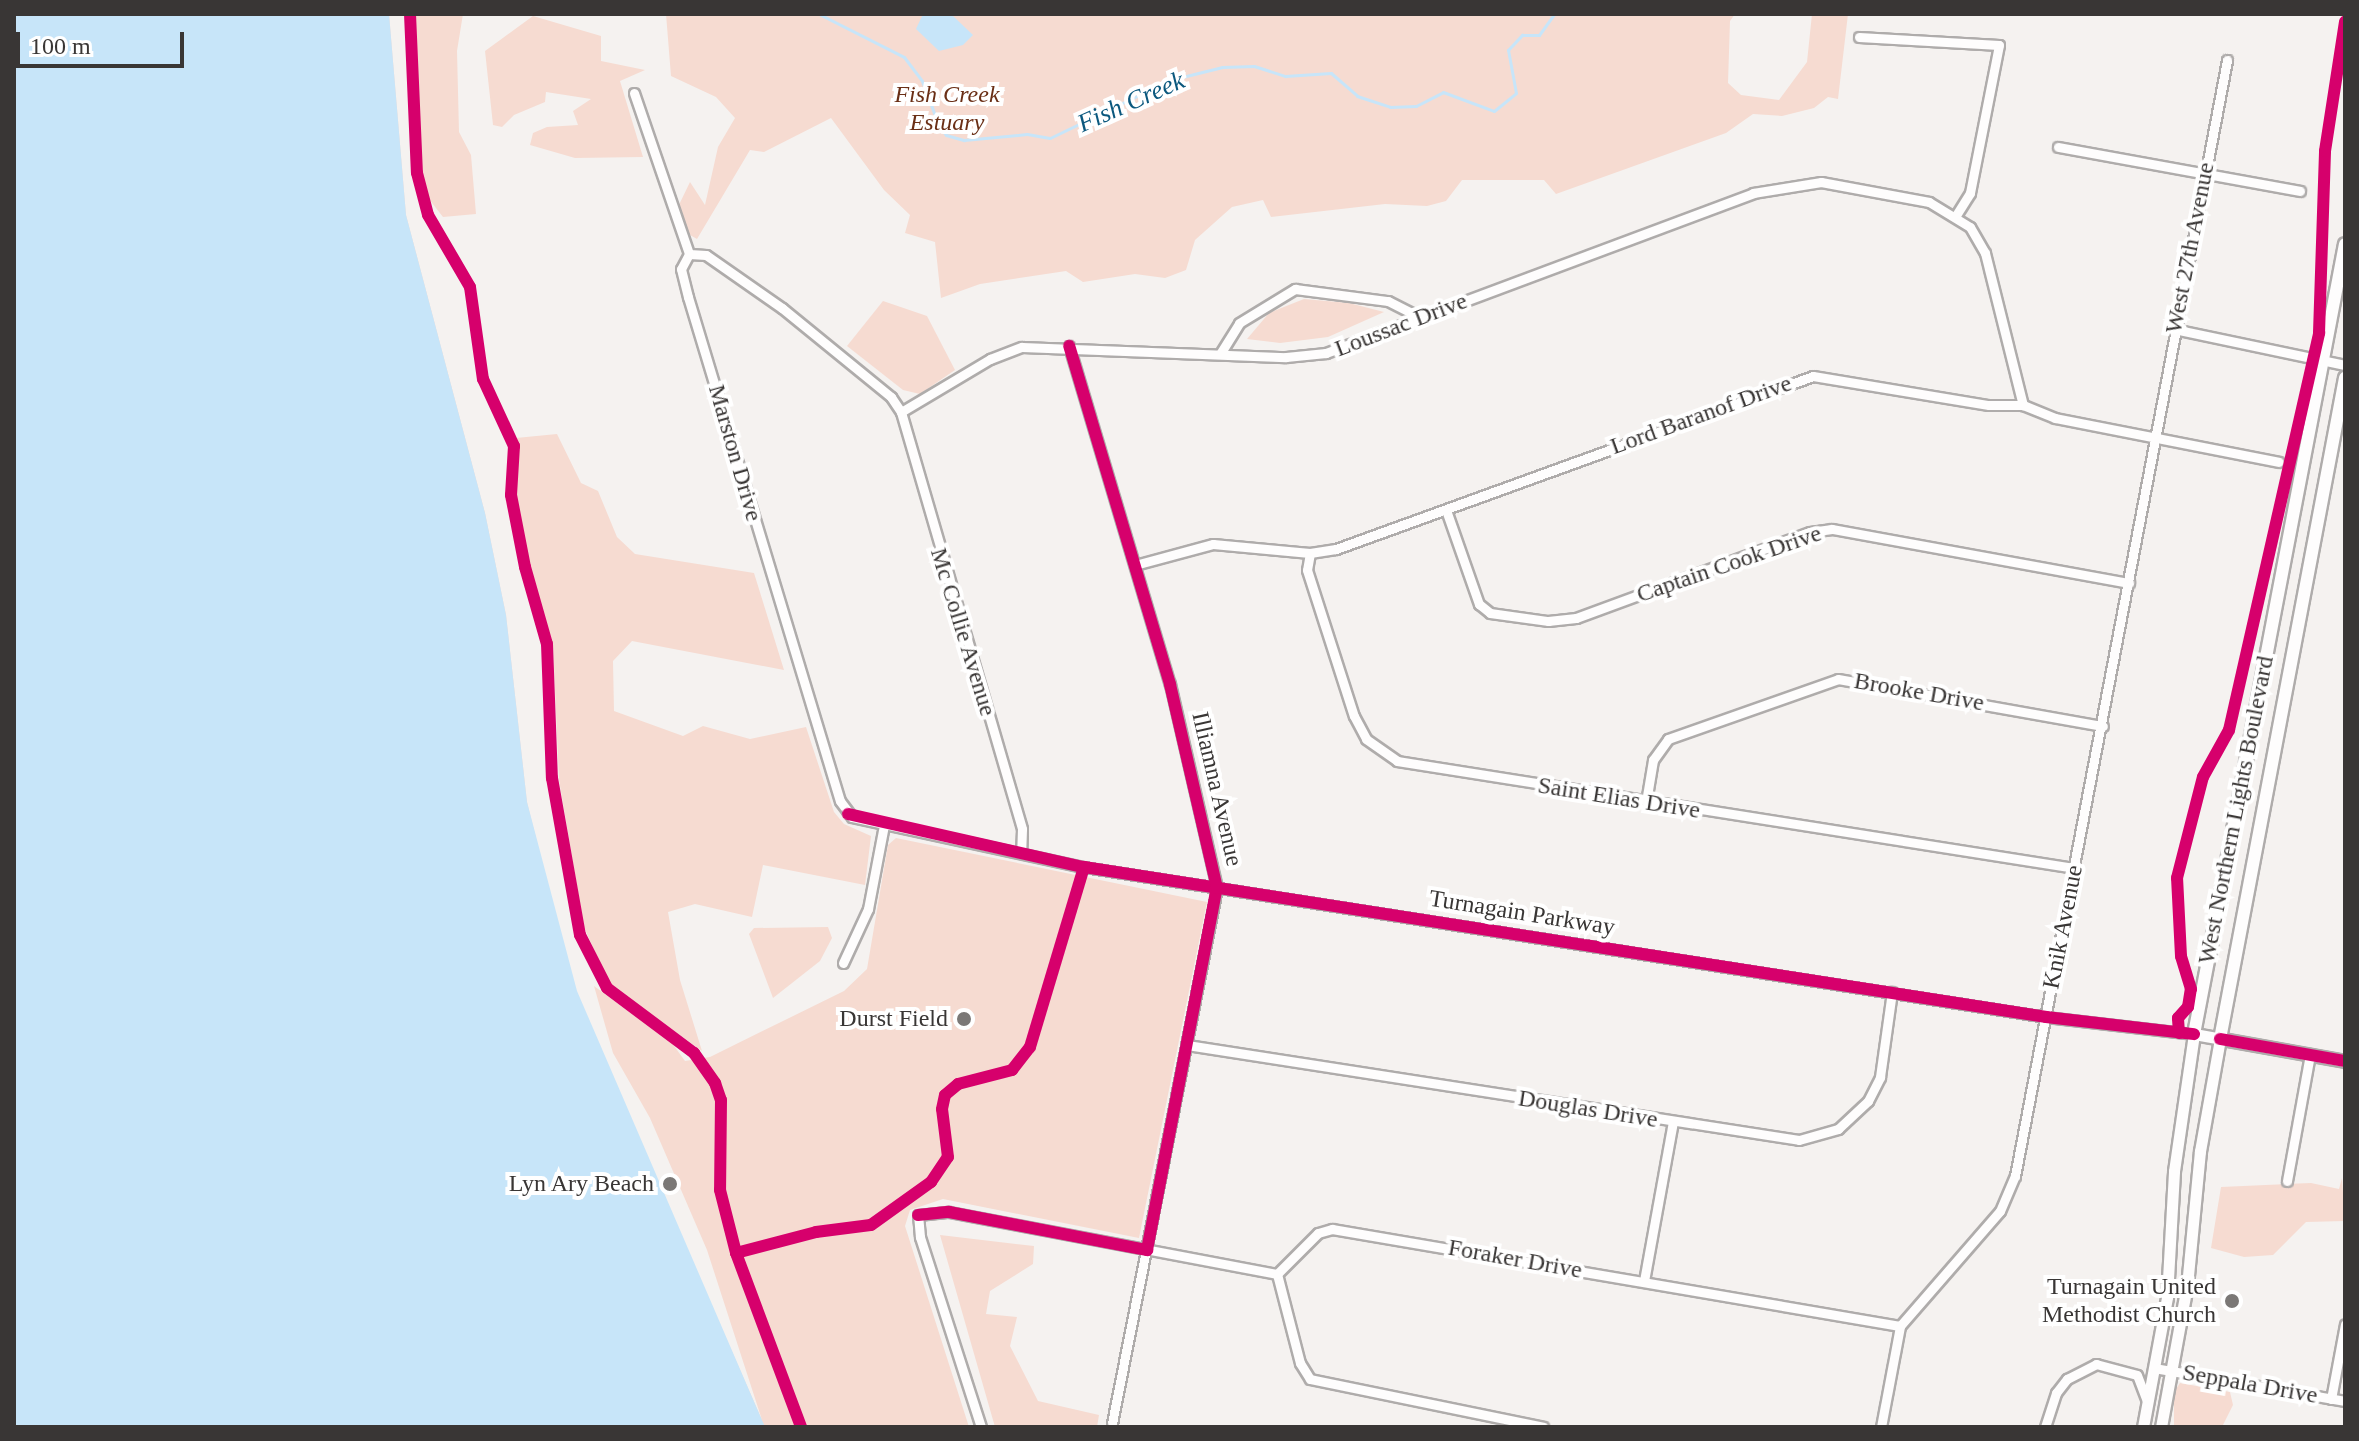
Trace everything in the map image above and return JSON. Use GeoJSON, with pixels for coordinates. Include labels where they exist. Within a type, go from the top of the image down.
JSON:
{"type":"FeatureCollection","features":[{"type":"Feature","properties":{"kind":"main road","name":"West Northern Lights Boulevard"},"geometry":{"type":"LineString","coordinates":[[2194,1034],[2345,244]]}},
{"type":"Feature","properties":{"kind":"main road","name":"West Northern Lights Boulevard"},"geometry":{"type":"LineString","coordinates":[[2220,1039],[2345,378]]}},
{"type":"Feature","properties":{"kind":"street"},"geometry":{"type":"LineString","coordinates":[[1859,37],[1999,45],[1970,193],[1957,214],[1985,253],[2023,405]]}},
{"type":"Feature","properties":{"kind":"street","name":"West 27th Avenue"},"geometry":{"type":"LineString","coordinates":[[2157,437],[2174,329],[2227,60]]}},
{"type":"Feature","properties":{"kind":"street","name":"Marston Drive"},"geometry":{"type":"LineString","coordinates":[[634,93],[689,254],[681,269],[688,297],[848,814]]}},
{"type":"Feature","properties":{"kind":"street"},"geometry":{"type":"LineString","coordinates":[[2058,147],[2300,191]]}},
{"type":"Feature","properties":{"kind":"street","name":"Loussac Drive"},"geometry":{"type":"LineString","coordinates":[[901,412],[1004,353],[1069,346],[1220,354],[1326,353],[1774,188],[1839,184],[1929,202],[1957,214]]}},
{"type":"Feature","properties":{"kind":"street"},"geometry":{"type":"LineString","coordinates":[[689,254],[706,255],[782,308],[891,397],[901,412]]}},
{"type":"Feature","properties":{"kind":"street"},"geometry":{"type":"LineString","coordinates":[[1220,354],[1239,323],[1295,289],[1388,301],[1420,317]]}},
{"type":"Feature","properties":{"kind":"street"},"geometry":{"type":"LineString","coordinates":[[2174,329],[2345,365]]}},
{"type":"Feature","properties":{"kind":"street","name":"Illiamna Avenue"},"geometry":{"type":"LineString","coordinates":[[1069,346],[1177,710],[1217,888],[1112,1423]]}},
{"type":"Feature","properties":{"kind":"street","name":"Lord Baranof Drive"},"geometry":{"type":"LineString","coordinates":[[1135,565],[1227,543],[1310,553],[1336,549],[1813,376],[1989,405],[2023,405],[2055,418],[2279,462]]}},
{"type":"Feature","properties":{"kind":"street","name":"Mc Collie Avenue"},"geometry":{"type":"LineString","coordinates":[[901,412],[1022,829],[1021,852]]}},
{"type":"Feature","properties":{"kind":"street","name":"Knik Avenue"},"geometry":{"type":"LineString","coordinates":[[1881,1427],[1900,1326],[2007,1200],[2046,1017],[2157,437]]}},
{"type":"Feature","properties":{"kind":"street","name":"Captain Cook Drive"},"geometry":{"type":"LineString","coordinates":[[1446,510],[1479,604],[1490,613],[1548,621],[1576,618],[1810,532],[1832,529],[2129,583]]}},
{"type":"Feature","properties":{"kind":"street","name":"Saint Elias Drive"},"geometry":{"type":"LineString","coordinates":[[1310,553],[1307,570],[1354,716],[1366,739],[1387,755],[1409,765],[2074,868]]}},
{"type":"Feature","properties":{"kind":"street","name":"Brooke Drive"},"geometry":{"type":"LineString","coordinates":[[1646,802],[1653,760],[1668,739],[1838,679],[2103,726]]}},
{"type":"Feature","properties":{"kind":"street","name":"Turnagain Parkway"},"geometry":{"type":"LineString","coordinates":[[848,814],[884,825],[1217,888],[2046,1017],[2194,1034]]}},
{"type":"Feature","properties":{"kind":"street"},"geometry":{"type":"LineString","coordinates":[[843,963],[865,919],[884,825]]}},
{"type":"Feature","properties":{"kind":"street","name":"Douglas Drive"},"geometry":{"type":"LineString","coordinates":[[1187,1045],[1799,1140],[1838,1129],[1859,1111],[1876,1088],[1892,992]]}},
{"type":"Feature","properties":{"kind":"street"},"geometry":{"type":"LineString","coordinates":[[2194,1034],[2345,1061]]}},
{"type":"Feature","properties":{"kind":"street","name":"West Northern Lights Boulevard"},"geometry":{"type":"LineString","coordinates":[[2143,1427],[2167,1297],[2175,1159],[2194,1034]]}},
{"type":"Feature","properties":{"kind":"street","name":"West Northern Lights Boulevard"},"geometry":{"type":"LineString","coordinates":[[2161,1427],[2172,1371],[2220,1039]]}},
{"type":"Feature","properties":{"kind":"street"},"geometry":{"type":"LineString","coordinates":[[2287,1181],[2310,1054]]}},
{"type":"Feature","properties":{"kind":"street"},"geometry":{"type":"LineString","coordinates":[[1644,1281],[1673,1122]]}},
{"type":"Feature","properties":{"kind":"street"},"geometry":{"type":"LineString","coordinates":[[981,1427],[920,1237],[918,1215],[949,1212],[1277,1274],[1300,1363],[1310,1379],[1543,1427]]}},
{"type":"Feature","properties":{"kind":"street","name":"Foraker Drive"},"geometry":{"type":"LineString","coordinates":[[1277,1274],[1318,1233],[1332,1229],[1900,1326]]}},
{"type":"Feature","properties":{"kind":"street"},"geometry":{"type":"LineString","coordinates":[[2331,1399],[2345,1324]]}},
{"type":"Feature","properties":{"kind":"street","name":"Seppala Drive"},"geometry":{"type":"LineString","coordinates":[[2045,1427],[2056,1393],[2067,1379],[2096,1364],[2137,1375],[2147,1404]]}},
{"type":"Feature","properties":{"kind":"street","name":"Seppala Drive"},"geometry":{"type":"LineString","coordinates":[[2154,1368],[2345,1401]]}},
{"type":"Feature","properties":{"kind":"green space"},"geometry":{"type":"Polygon","coordinates":[[[14,14],[389,14],[406,215],[485,513],[506,615],[527,802],[574,992],[762,1420],[707,1250],[650,1118],[613,1053],[594,986],[672,1043],[685,1061],[710,1057],[844,991],[867,969],[888,845],[896,838],[1207,902],[1139,1238],[943,1199],[910,1210],[905,1226],[969,1427],[344,1427],[14,14]]]}},
{"type":"Feature","properties":{"kind":"green space"},"geometry":{"type":"Polygon","coordinates":[[[416,14],[463,14],[457,51],[459,132],[471,155],[476,214],[443,217],[425,194],[416,137],[416,14]]]}},
{"type":"Feature","properties":{"kind":"green space","name":"Fish Creek Estuary"},"geometry":{"type":"Polygon","coordinates":[[[666,14],[1735,14],[1730,21],[1728,83],[1741,95],[1779,100],[1807,62],[1812,14],[1848,14],[1838,99],[1828,97],[1814,108],[1782,116],[1753,114],[1726,133],[1556,194],[1544,180],[1462,180],[1446,201],[1427,206],[1385,204],[1271,217],[1263,200],[1232,207],[1195,240],[1186,270],[1165,278],[1135,274],[1083,282],[1066,271],[980,284],[941,298],[935,242],[905,233],[910,215],[884,190],[831,118],[764,152],[750,150],[697,239],[690,235],[676,211],[690,182],[705,205],[718,147],[735,118],[716,97],[671,76],[666,14]]]}},
{"type":"Feature","properties":{"kind":"green space"},"geometry":{"type":"Polygon","coordinates":[[[533,16],[601,36],[601,61],[645,70],[620,81],[643,157],[575,158],[530,145],[533,133],[547,127],[578,125],[573,111],[591,99],[546,92],[545,102],[514,115],[502,127],[493,125],[485,51],[533,16]]]}},
{"type":"Feature","properties":{"kind":"green space"},"geometry":{"type":"Polygon","coordinates":[[[1304,299],[1349,303],[1384,312],[1328,337],[1280,343],[1247,339],[1269,313],[1304,299]]]}},
{"type":"Feature","properties":{"kind":"green space"},"geometry":{"type":"Polygon","coordinates":[[[883,301],[927,316],[955,370],[920,394],[903,390],[847,346],[883,301]]]}},
{"type":"Feature","properties":{"kind":"green space"},"geometry":{"type":"Polygon","coordinates":[[[557,434],[581,483],[598,491],[617,537],[635,554],[754,573],[784,670],[632,641],[613,661],[614,711],[683,736],[703,726],[750,739],[806,727],[834,812],[844,824],[871,836],[865,885],[763,865],[752,917],[695,904],[668,912],[680,980],[702,1051],[609,984],[584,927],[559,780],[553,645],[529,568],[516,493],[516,438],[557,434]]]}},
{"type":"Feature","properties":{"kind":"green space"},"geometry":{"type":"Polygon","coordinates":[[[828,927],[832,938],[820,961],[773,998],[749,934],[754,928],[828,927]]]}},
{"type":"Feature","properties":{"kind":"green space"},"geometry":{"type":"Polygon","coordinates":[[[2342,1178],[2345,1221],[2306,1222],[2273,1255],[2244,1257],[2211,1248],[2221,1187],[2311,1183],[2339,1189],[2342,1178]]]}},
{"type":"Feature","properties":{"kind":"green space"},"geometry":{"type":"Polygon","coordinates":[[[940,1235],[1034,1246],[1033,1264],[990,1291],[986,1314],[1017,1317],[1010,1346],[1038,1401],[1099,1415],[1097,1427],[995,1427],[940,1235]]]}},
{"type":"Feature","properties":{"kind":"green space"},"geometry":{"type":"Polygon","coordinates":[[[2180,1383],[2230,1392],[2233,1405],[2222,1427],[2174,1427],[2174,1392],[2180,1383]]]}},
{"type":"Feature","properties":{"kind":"water"},"geometry":{"type":"Polygon","coordinates":[[[14,14],[389,14],[406,215],[485,513],[506,615],[527,802],[577,991],[765,1427],[14,1427],[14,14]]]}},
{"type":"Feature","properties":{"kind":"water"},"geometry":{"type":"Polygon","coordinates":[[[923,14],[953,16],[973,35],[963,45],[939,51],[916,29],[923,14]]]}},
{"type":"Feature","properties":{"kind":"waterway","name":"Fish Creek"},"geometry":{"type":"LineString","coordinates":[[819,14],[904,57],[922,81],[939,126],[946,135],[964,140],[1027,134],[1050,138],[1170,80],[1222,67],[1254,66],[1285,76],[1331,73],[1357,96],[1390,107],[1416,106],[1443,92],[1494,111],[1516,93],[1508,50],[1522,35],[1539,35],[1554,14]]}},
{"type":"Feature","properties":{"kind":"cycle path"},"geometry":{"type":"LineString","coordinates":[[410,14],[417,173],[428,215],[470,287],[483,379],[514,446],[511,495],[525,567],[547,644],[552,778],[580,935],[607,988],[694,1053],[715,1083],[721,1100],[720,1190],[736,1253],[801,1427]]}},
{"type":"Feature","properties":{"kind":"cycle path"},"geometry":{"type":"LineString","coordinates":[[2179,1033],[2178,1018],[2188,1007],[2191,989],[2181,956],[2177,878],[2203,777],[2229,730],[2319,333],[2325,151],[2345,22]]}},
{"type":"Feature","properties":{"kind":"cycle path"},"geometry":{"type":"LineString","coordinates":[[918,1215],[949,1212],[1147,1250],[1217,888],[1170,684],[1069,346]]}},
{"type":"Feature","properties":{"kind":"cycle path"},"geometry":{"type":"LineString","coordinates":[[848,814],[1084,867],[2046,1017],[2194,1034]]}},
{"type":"Feature","properties":{"kind":"cycle path"},"geometry":{"type":"LineString","coordinates":[[736,1253],[816,1232],[871,1225],[931,1182],[948,1157],[942,1109],[945,1095],[958,1084],[1012,1070],[1030,1047],[1084,867]]}},
{"type":"Feature","properties":{"kind":"cycle path"},"geometry":{"type":"LineString","coordinates":[[2220,1039],[2345,1061]]}},
{"type":"Feature","properties":{"kind":"place","name":"Durst Field"},"geometry":{"type":"Point","coordinates":[964,1019]}},
{"type":"Feature","properties":{"kind":"place","name":"Lyn Ary Beach"},"geometry":{"type":"Point","coordinates":[670,1184]}},
{"type":"Feature","properties":{"kind":"place","name":"Turnagain United Methodist Church"},"geometry":{"type":"Point","coordinates":[2232,1301]}}]}
